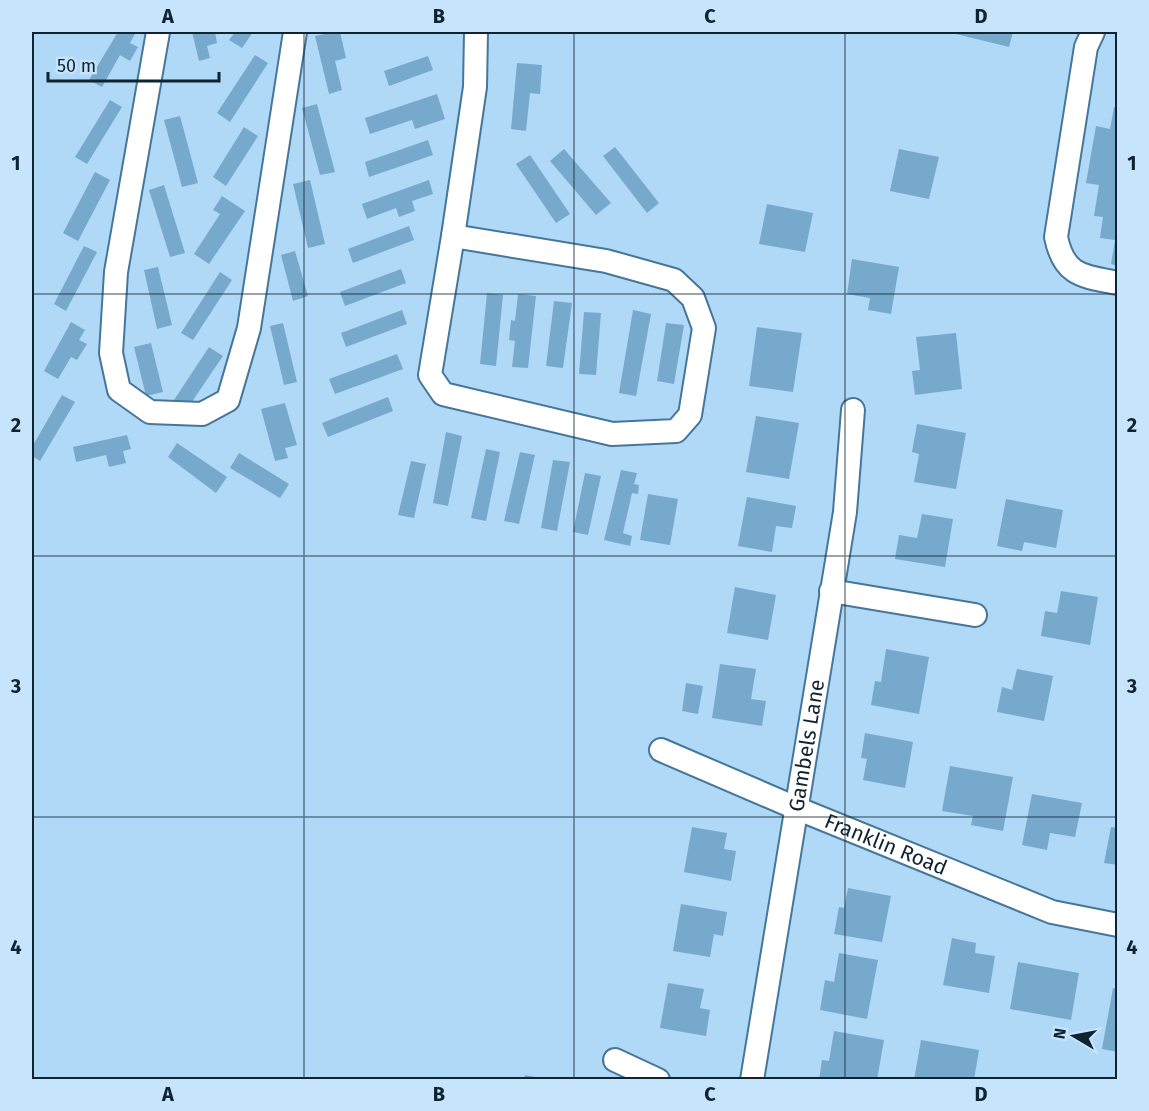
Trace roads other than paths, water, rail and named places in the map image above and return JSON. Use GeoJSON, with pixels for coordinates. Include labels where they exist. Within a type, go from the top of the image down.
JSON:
{"type":"FeatureCollection","features":[{"type":"Feature","properties":{"kind":"street"},"geometry":{"type":"LineString","coordinates":[[158,32],[116,272],[111,353],[119,390],[150,412],[202,414],[228,400],[249,328],[295,32]]}},
{"type":"Feature","properties":{"kind":"street"},"geometry":{"type":"LineString","coordinates":[[453,236],[606,261],[674,280],[693,298],[704,328],[690,415],[676,431],[612,434],[442,394],[430,375],[476,87],[476,32]]}},
{"type":"Feature","properties":{"kind":"street"},"geometry":{"type":"LineString","coordinates":[[1093,32],[1086,47],[1056,237],[1059,254],[1070,270],[1083,276],[1118,283]]}},
{"type":"Feature","properties":{"kind":"street","name":"Gambels Lane"},"geometry":{"type":"LineString","coordinates":[[752,1080],[845,512],[853,410]]}},
{"type":"Feature","properties":{"kind":"street"},"geometry":{"type":"LineString","coordinates":[[831,591],[975,615]]}},
{"type":"Feature","properties":{"kind":"street","name":"Franklin Road"},"geometry":{"type":"LineString","coordinates":[[661,750],[796,808],[1052,912],[1118,925]]}},
{"type":"Feature","properties":{"kind":"street"},"geometry":{"type":"LineString","coordinates":[[615,1060],[658,1080]]}}]}
